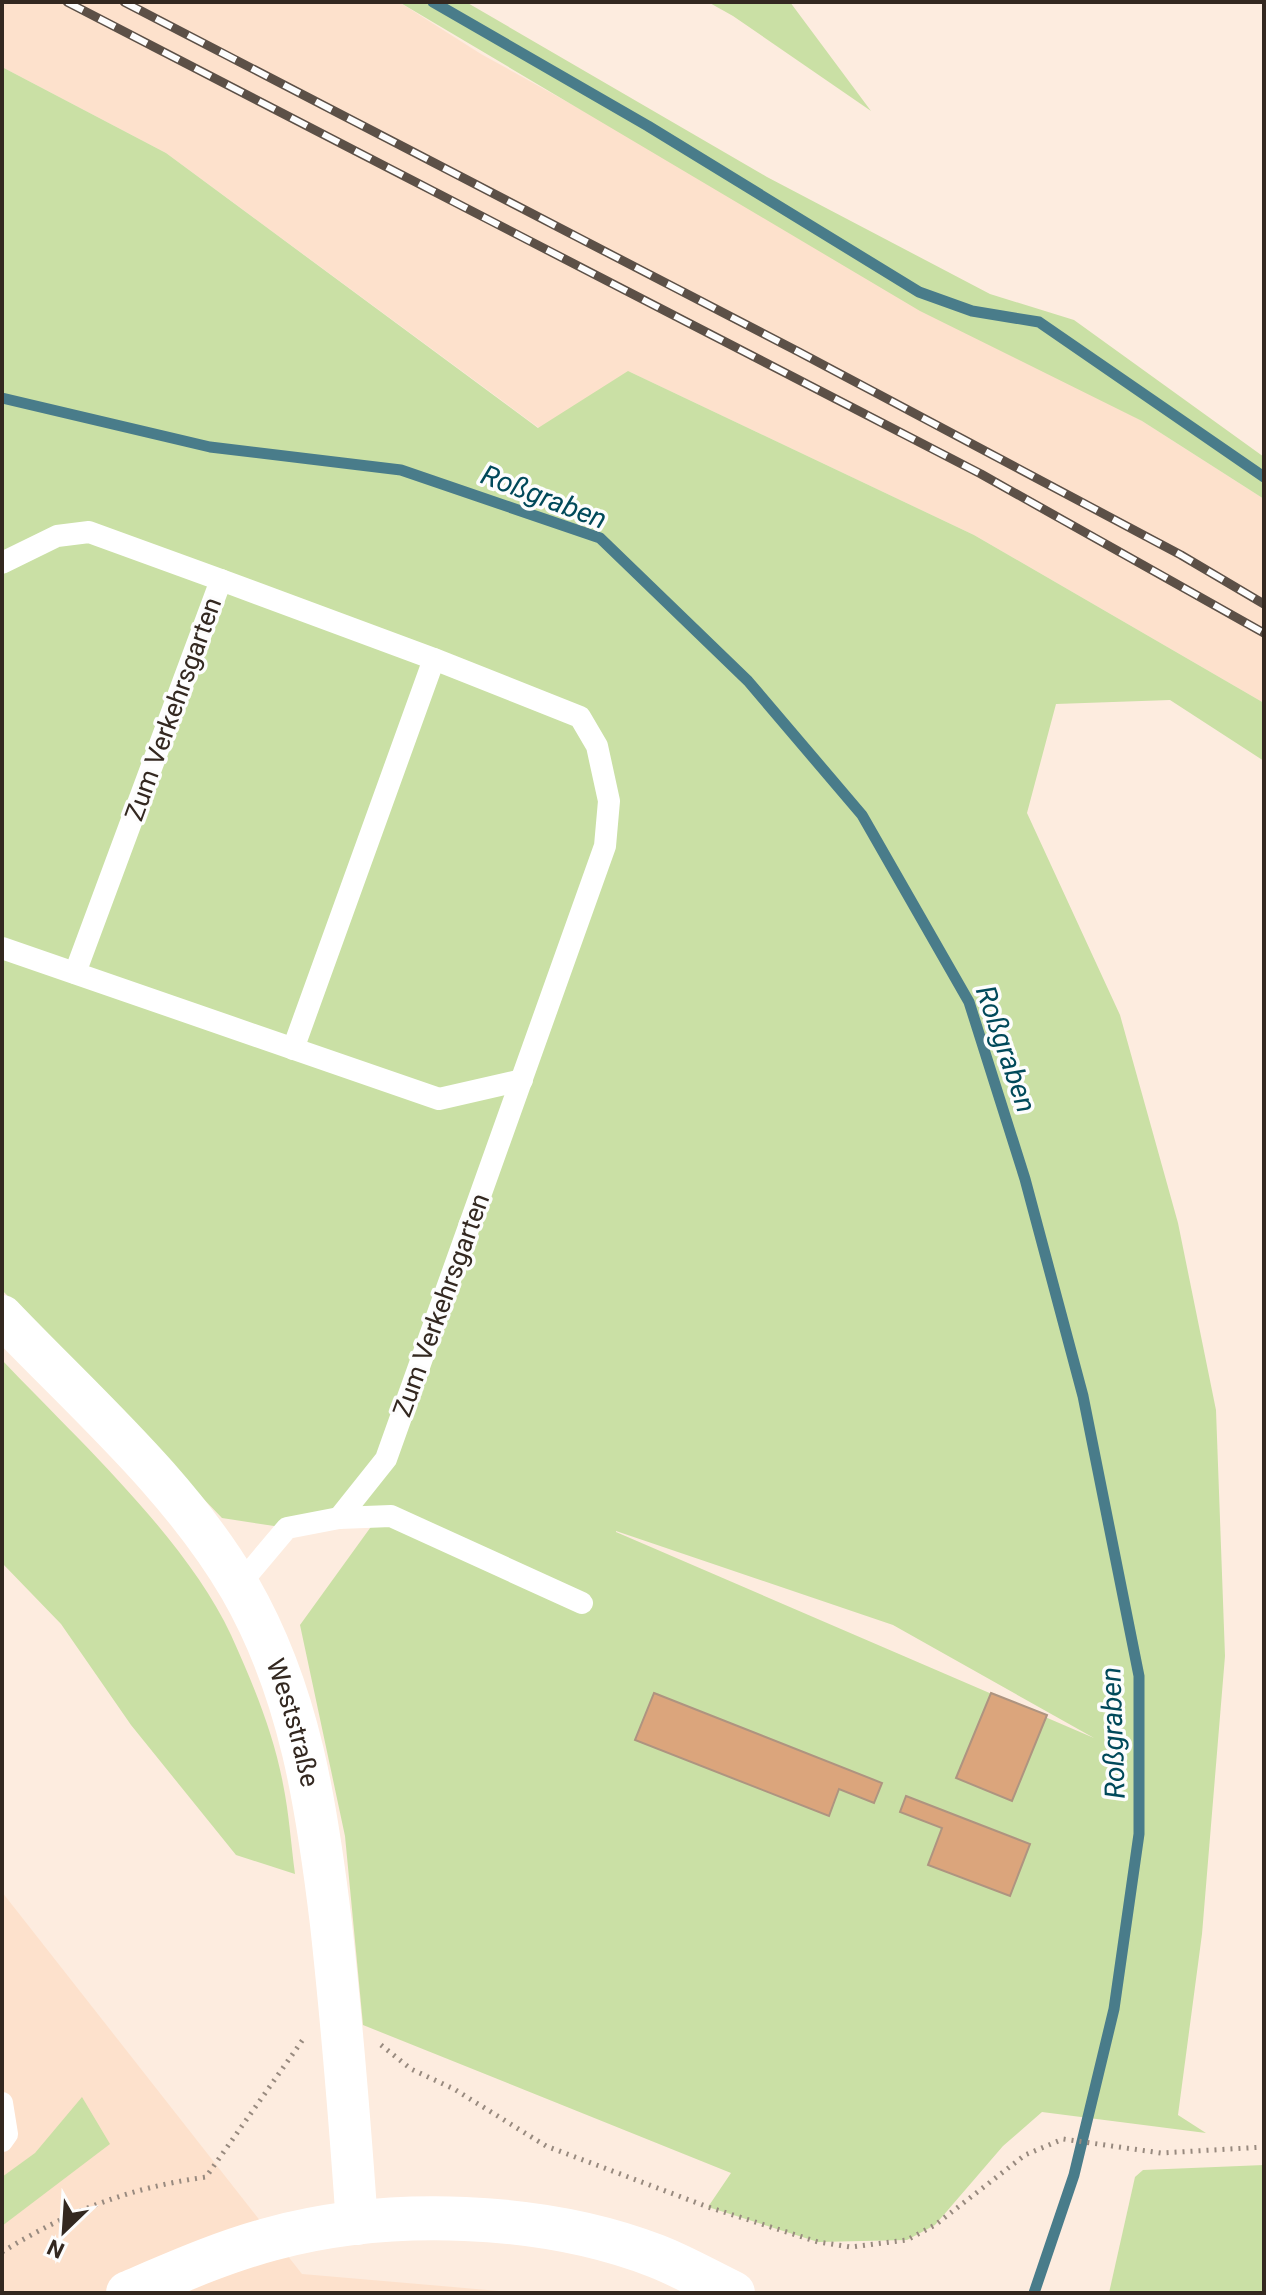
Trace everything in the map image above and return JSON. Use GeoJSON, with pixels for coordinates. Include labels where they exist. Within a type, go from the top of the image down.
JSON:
{"type":"FeatureCollection","features":[{"type":"Feature","properties":{"kind":"main road"},"geometry":{"type":"LineString","coordinates":[[128,2293],[191,2266],[272,2238],[357,2224],[474,2219],[571,2233],[655,2256],[733,2293]]}},
{"type":"Feature","properties":{"kind":"street","name":"Weststraße"},"geometry":{"type":"LineString","coordinates":[[2,1316],[170,1491],[239,1585],[268,1639],[302,1737],[319,1824],[341,2011],[357,2224]]}},
{"type":"Feature","properties":{"kind":"lane","name":"Zum Verkehrsgarten"},"geometry":{"type":"LineString","coordinates":[[2,563],[57,536],[89,532],[434,659],[580,717],[597,746],[609,801],[605,846],[386,1459],[339,1518]]}},
{"type":"Feature","properties":{"kind":"lane","name":"Zum Verkehrsgarten"},"geometry":{"type":"LineString","coordinates":[[75,973],[221,580]]}},
{"type":"Feature","properties":{"kind":"lane"},"geometry":{"type":"LineString","coordinates":[[293,1049],[434,659]]}},
{"type":"Feature","properties":{"kind":"lane"},"geometry":{"type":"LineString","coordinates":[[2,948],[439,1099],[522,1080]]}},
{"type":"Feature","properties":{"kind":"lane"},"geometry":{"type":"LineString","coordinates":[[239,1585],[287,1528],[339,1518],[391,1516],[582,1603]]}},
{"type":"Feature","properties":{"kind":"lane"},"geometry":{"type":"LineString","coordinates":[[2,2103],[7,2134],[2,2141]]}},
{"type":"Feature","properties":{"kind":"path"},"geometry":{"type":"LineString","coordinates":[[2,2252],[47,2225],[109,2197],[206,2177],[320,2015],[341,2011],[411,2069],[454,2089],[546,2146],[708,2207],[829,2244],[879,2246],[907,2240],[935,2225],[1025,2155],[1063,2139],[1161,2153],[1264,2147]]}},
{"type":"Feature","properties":{"kind":"shaded area"},"geometry":{"type":"Polygon","coordinates":[[[2,2],[399,2],[481,54],[1142,421],[1264,499],[1264,703],[974,535],[630,372],[868,617],[539,428],[166,153],[2,67],[2,2]]]}},
{"type":"Feature","properties":{"kind":"shaded area"},"geometry":{"type":"Polygon","coordinates":[[[2,1892],[302,2274],[523,2293],[2,2293],[2,1892]]]}},
{"type":"Feature","properties":{"kind":"green space"},"geometry":{"type":"Polygon","coordinates":[[[399,2],[466,2],[767,177],[990,294],[1074,320],[1264,457],[1264,499],[1142,421],[920,311],[399,2]]]}},
{"type":"Feature","properties":{"kind":"green space"},"geometry":{"type":"Polygon","coordinates":[[[708,2],[790,2],[871,111],[733,16],[708,2]]]}},
{"type":"Feature","properties":{"kind":"green space"},"geometry":{"type":"Polygon","coordinates":[[[2,67],[166,153],[538,428],[628,371],[974,535],[1264,703],[1264,761],[1170,700],[1056,704],[1027,813],[1120,1015],[1178,1223],[1216,1410],[1225,1656],[1202,1934],[1178,2115],[1206,2133],[1042,2112],[1003,2146],[935,2225],[907,2240],[818,2242],[708,2207],[731,2173],[363,2025],[345,1836],[300,1625],[378,1517],[287,1528],[222,1518],[2,1290],[2,67]],[[616,1531],[1094,1738],[893,1625],[616,1531]]]}},
{"type":"Feature","properties":{"kind":"green space"},"geometry":{"type":"Polygon","coordinates":[[[2,1360],[127,1490],[187,1562],[211,1599],[247,1671],[274,1746],[285,1795],[295,1874],[236,1855],[131,1725],[61,1624],[2,1563],[2,1360]]]}},
{"type":"Feature","properties":{"kind":"green space"},"geometry":{"type":"Polygon","coordinates":[[[82,2097],[110,2144],[2,2226],[2,2177],[35,2153],[82,2097]]]}},
{"type":"Feature","properties":{"kind":"green space"},"geometry":{"type":"Polygon","coordinates":[[[1264,2165],[1264,2293],[1109,2293],[1135,2177],[1143,2170],[1264,2165]]]}},
{"type":"Feature","properties":{"kind":"building"},"geometry":{"type":"Polygon","coordinates":[[[654,1693],[882,1783],[874,1803],[839,1789],[829,1816],[635,1740],[654,1693]]]}},
{"type":"Feature","properties":{"kind":"building"},"geometry":{"type":"Polygon","coordinates":[[[991,1693],[1047,1715],[1012,1801],[956,1778],[991,1693]]]}},
{"type":"Feature","properties":{"kind":"building"},"geometry":{"type":"Polygon","coordinates":[[[906,1796],[1030,1844],[1010,1896],[928,1865],[942,1828],[900,1812],[906,1796]]]}},
{"type":"Feature","properties":{"kind":"waterway","name":"Roßgraben"},"geometry":{"type":"LineString","coordinates":[[433,2],[648,126],[919,292],[972,311],[1039,322],[1264,477]]}},
{"type":"Feature","properties":{"kind":"waterway","name":"Roßgraben"},"geometry":{"type":"LineString","coordinates":[[2,398],[210,447],[401,470],[600,538],[748,681],[862,815],[969,1002],[1025,1179],[1083,1396],[1139,1676],[1139,1834],[1114,2009],[1074,2175],[1034,2293]]}},
{"type":"Feature","properties":{"kind":"railway"},"geometry":{"type":"LineString","coordinates":[[67,2],[981,474],[1264,633]]}},
{"type":"Feature","properties":{"kind":"railway"},"geometry":{"type":"LineString","coordinates":[[124,2],[799,352],[1181,555],[1264,604]]}}]}
